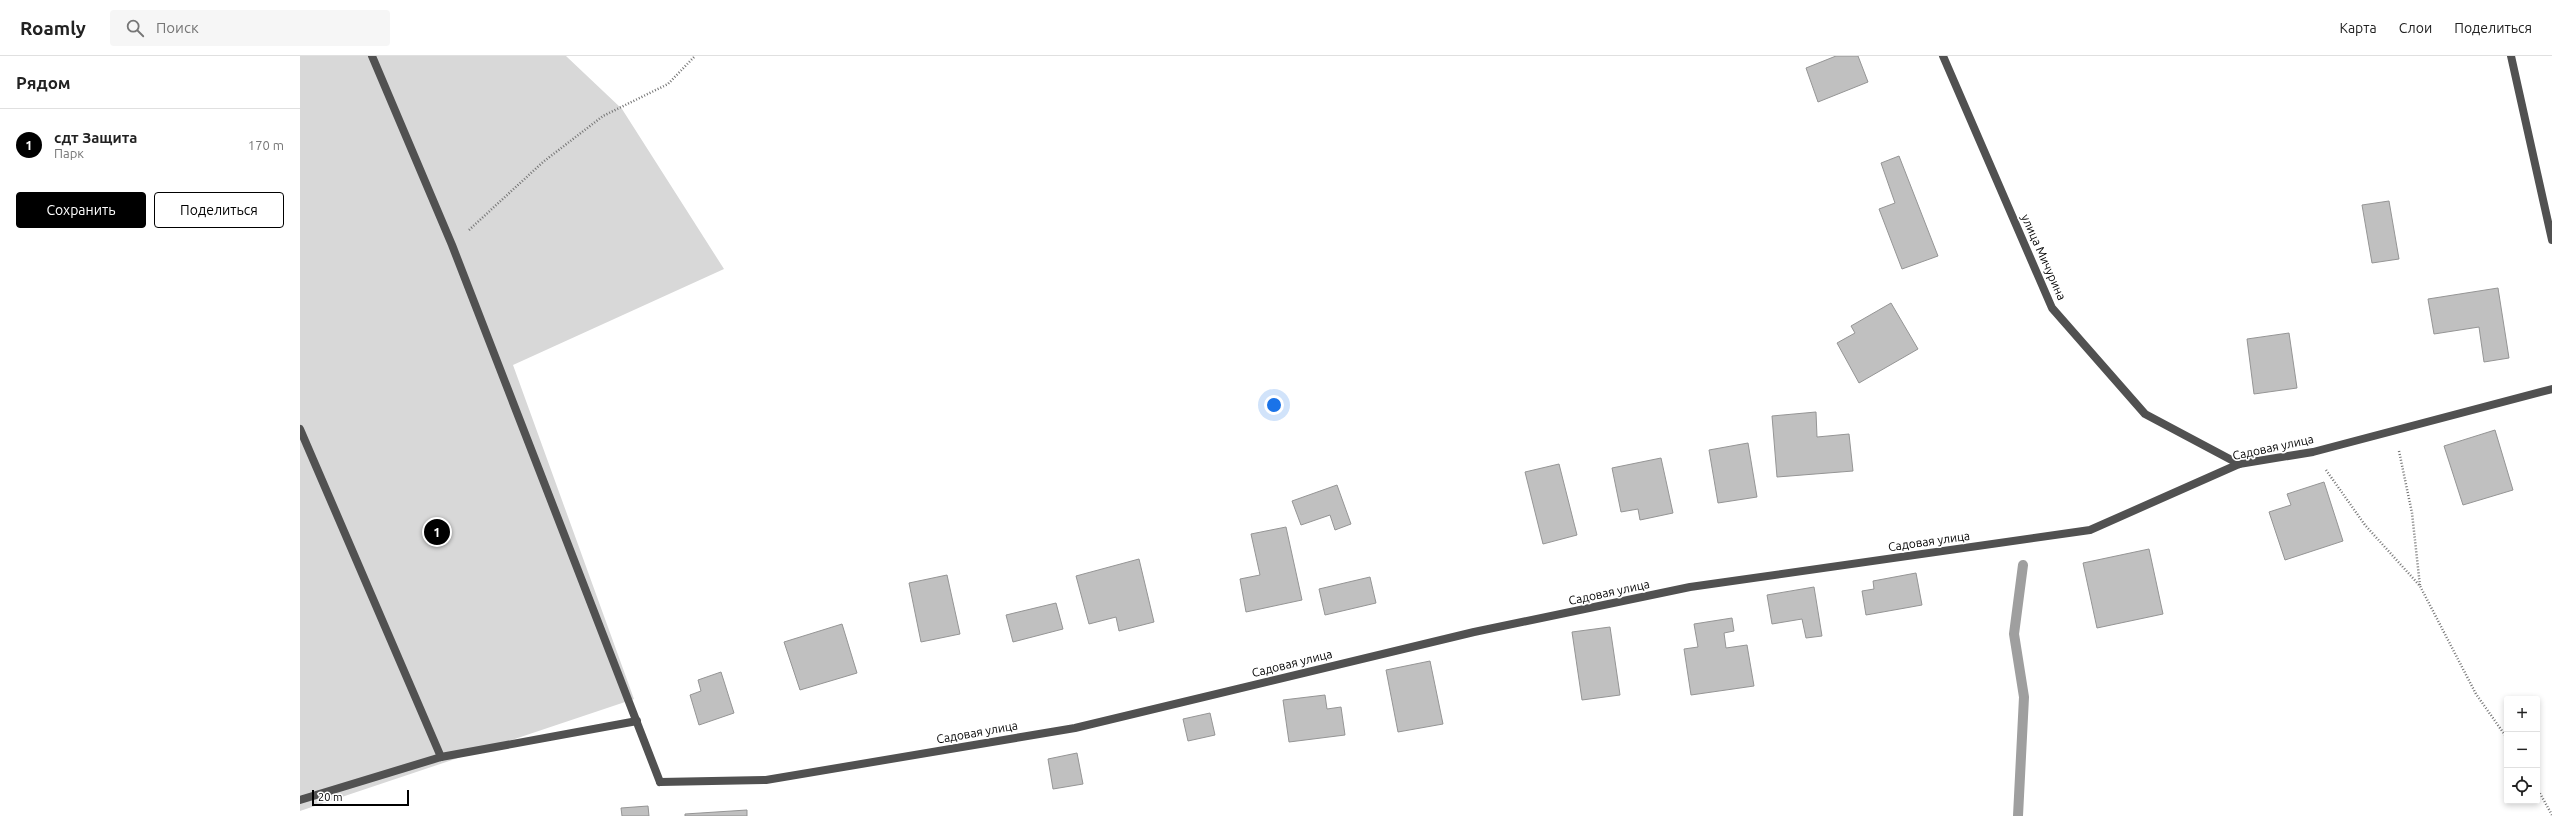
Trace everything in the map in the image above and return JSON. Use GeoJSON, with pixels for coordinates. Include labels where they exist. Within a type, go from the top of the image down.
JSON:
{"type":"FeatureCollection","features":[{"type":"Feature","properties":{"kind":"street"},"geometry":{"type":"LineString","coordinates":[[300,800],[441,757],[637,721],[452,245],[372,56]]}},
{"type":"Feature","properties":{"kind":"street","name":"улица Мичурина"},"geometry":{"type":"LineString","coordinates":[[1943,56],[2052,308],[2145,414],[2239,464]]}},
{"type":"Feature","properties":{"kind":"street"},"geometry":{"type":"LineString","coordinates":[[2510,56],[2552,240]]}},
{"type":"Feature","properties":{"kind":"street","name":"Садовая улица"},"geometry":{"type":"LineString","coordinates":[[637,721],[660,782],[766,780],[1075,728],[1474,632],[1690,587],[2090,530],[2239,464],[2313,452],[2552,389]]}},
{"type":"Feature","properties":{"kind":"street"},"geometry":{"type":"LineString","coordinates":[[300,429],[441,757]]}},
{"type":"Feature","properties":{"kind":"path"},"geometry":{"type":"LineString","coordinates":[[452,245],[543,162],[603,116],[668,84],[695,56]]}},
{"type":"Feature","properties":{"kind":"path"},"geometry":{"type":"LineString","coordinates":[[2394,430],[2412,513],[2420,586]]}},
{"type":"Feature","properties":{"kind":"path"},"geometry":{"type":"LineString","coordinates":[[2313,452],[2365,525],[2420,586],[2476,694],[2504,734]]}},
{"type":"Feature","properties":{"kind":"path"},"geometry":{"type":"LineString","coordinates":[[2540,793],[2552,815]]}},
{"type":"Feature","properties":{"kind":"shaded area"},"geometry":{"type":"Polygon","coordinates":[[[300,56],[566,56],[622,109],[724,269],[513,365],[634,699],[300,811],[300,56]]]}},
{"type":"Feature","properties":{"kind":"building"},"geometry":{"type":"Polygon","coordinates":[[[1836,56],[1858,56],[1868,82],[1818,102],[1806,68],[1836,56]]]}},
{"type":"Feature","properties":{"kind":"building"},"geometry":{"type":"Polygon","coordinates":[[[1899,156],[1938,256],[1902,269],[1879,209],[1895,203],[1881,163],[1899,156]]]}},
{"type":"Feature","properties":{"kind":"building"},"geometry":{"type":"Polygon","coordinates":[[[2389,201],[2399,259],[2372,263],[2362,205],[2389,201]]]}},
{"type":"Feature","properties":{"kind":"building"},"geometry":{"type":"Polygon","coordinates":[[[2498,288],[2509,358],[2484,362],[2479,327],[2434,334],[2428,299],[2498,288]]]}},
{"type":"Feature","properties":{"kind":"building"},"geometry":{"type":"Polygon","coordinates":[[[1891,303],[1918,349],[1859,383],[1837,343],[1855,333],[1851,326],[1891,303]]]}},
{"type":"Feature","properties":{"kind":"building"},"geometry":{"type":"Polygon","coordinates":[[[2289,333],[2297,388],[2254,394],[2247,339],[2289,333]]]}},
{"type":"Feature","properties":{"kind":"building"},"geometry":{"type":"Polygon","coordinates":[[[1816,412],[1817,437],[1849,434],[1853,471],[1777,477],[1772,416],[1816,412]]]}},
{"type":"Feature","properties":{"kind":"building"},"geometry":{"type":"Polygon","coordinates":[[[2495,430],[2513,490],[2463,505],[2444,446],[2495,430]]]}},
{"type":"Feature","properties":{"kind":"building"},"geometry":{"type":"Polygon","coordinates":[[[1748,443],[1757,497],[1718,503],[1709,450],[1748,443]]]}},
{"type":"Feature","properties":{"kind":"building"},"geometry":{"type":"Polygon","coordinates":[[[1661,458],[1673,513],[1640,520],[1638,509],[1621,512],[1612,468],[1661,458]]]}},
{"type":"Feature","properties":{"kind":"building"},"geometry":{"type":"Polygon","coordinates":[[[1559,464],[1577,535],[1543,544],[1525,472],[1559,464]]]}},
{"type":"Feature","properties":{"kind":"building"},"geometry":{"type":"Polygon","coordinates":[[[2324,482],[2343,541],[2285,560],[2269,512],[2291,505],[2287,494],[2324,482]]]}},
{"type":"Feature","properties":{"kind":"building"},"geometry":{"type":"Polygon","coordinates":[[[1337,485],[1351,524],[1335,530],[1330,515],[1301,525],[1292,501],[1337,485]]]}},
{"type":"Feature","properties":{"kind":"building"},"geometry":{"type":"Polygon","coordinates":[[[1286,527],[1302,600],[1246,612],[1240,579],[1260,575],[1251,534],[1286,527]]]}},
{"type":"Feature","properties":{"kind":"building"},"geometry":{"type":"Polygon","coordinates":[[[2149,549],[2163,614],[2097,628],[2083,563],[2149,549]]]}},
{"type":"Feature","properties":{"kind":"building"},"geometry":{"type":"Polygon","coordinates":[[[1139,559],[1154,622],[1119,631],[1116,617],[1089,624],[1076,576],[1139,559]]]}},
{"type":"Feature","properties":{"kind":"building"},"geometry":{"type":"Polygon","coordinates":[[[1916,573],[1922,605],[1866,615],[1862,591],[1874,589],[1873,581],[1916,573]]]}},
{"type":"Feature","properties":{"kind":"building"},"geometry":{"type":"Polygon","coordinates":[[[947,575],[960,634],[921,642],[909,583],[947,575]]]}},
{"type":"Feature","properties":{"kind":"building"},"geometry":{"type":"Polygon","coordinates":[[[1370,577],[1376,603],[1325,615],[1319,589],[1370,577]]]}},
{"type":"Feature","properties":{"kind":"building"},"geometry":{"type":"Polygon","coordinates":[[[1814,587],[1822,636],[1806,638],[1802,619],[1772,624],[1767,595],[1814,587]]]}},
{"type":"Feature","properties":{"kind":"building"},"geometry":{"type":"Polygon","coordinates":[[[1056,603],[1063,629],[1013,642],[1006,615],[1056,603]]]}},
{"type":"Feature","properties":{"kind":"building"},"geometry":{"type":"Polygon","coordinates":[[[1732,618],[1734,631],[1724,633],[1726,648],[1747,645],[1754,686],[1691,695],[1684,649],[1698,647],[1694,624],[1732,618]]]}},
{"type":"Feature","properties":{"kind":"building"},"geometry":{"type":"Polygon","coordinates":[[[842,624],[857,673],[800,690],[784,642],[842,624]]]}},
{"type":"Feature","properties":{"kind":"building"},"geometry":{"type":"Polygon","coordinates":[[[1610,627],[1620,695],[1582,700],[1572,632],[1610,627]]]}},
{"type":"Feature","properties":{"kind":"building"},"geometry":{"type":"Polygon","coordinates":[[[1430,661],[1443,724],[1398,732],[1386,670],[1430,661]]]}},
{"type":"Feature","properties":{"kind":"building"},"geometry":{"type":"Polygon","coordinates":[[[721,672],[734,713],[699,725],[690,695],[701,691],[698,680],[721,672]]]}},
{"type":"Feature","properties":{"kind":"building"},"geometry":{"type":"Polygon","coordinates":[[[1325,695],[1327,709],[1341,707],[1345,735],[1289,742],[1283,700],[1325,695]]]}},
{"type":"Feature","properties":{"kind":"building"},"geometry":{"type":"Polygon","coordinates":[[[1210,713],[1215,735],[1188,741],[1183,719],[1210,713]]]}},
{"type":"Feature","properties":{"kind":"building"},"geometry":{"type":"Polygon","coordinates":[[[1077,753],[1083,784],[1053,789],[1048,759],[1077,753]]]}},
{"type":"Feature","properties":{"kind":"building"},"geometry":{"type":"Polygon","coordinates":[[[648,806],[649,816],[622,816],[621,808],[648,806]]]}},
{"type":"Feature","properties":{"kind":"building"},"geometry":{"type":"Polygon","coordinates":[[[747,810],[747,816],[685,816],[685,814],[747,810]]]}},
{"type":"Feature","properties":{"kind":"waterway"},"geometry":{"type":"LineString","coordinates":[[2018,816],[2024,697],[2014,634],[2023,565]]}},
{"type":"Feature","properties":{"kind":"place","name":"сдт Защита"},"geometry":{"type":"Point","coordinates":[437,532]}}]}
